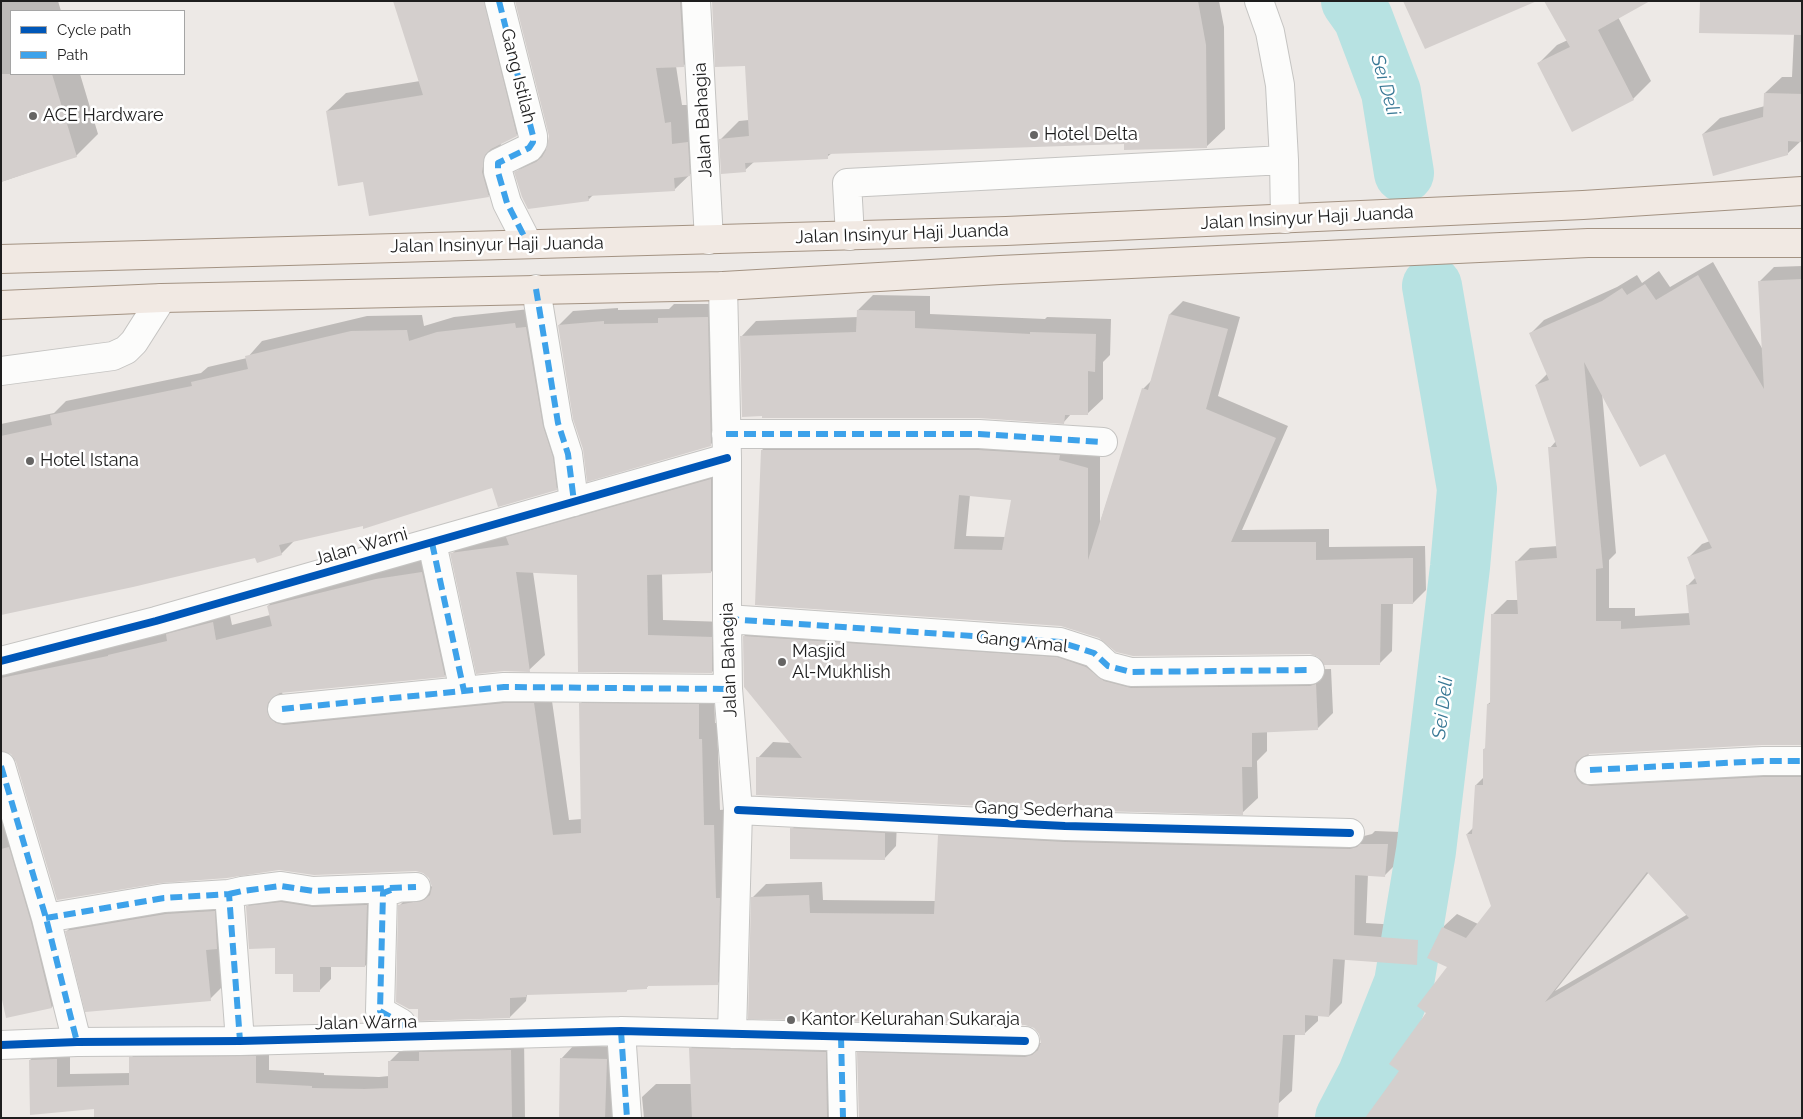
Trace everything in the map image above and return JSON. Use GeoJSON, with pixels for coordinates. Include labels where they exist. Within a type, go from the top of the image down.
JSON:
{"type":"FeatureCollection","features":[{"type":"Feature","properties":{"kind":"main road","name":"Jalan Insinyur Haji Juanda"},"geometry":{"type":"LineString","coordinates":[[1,259],[1006,231],[1583,205],[1802,190]]}},
{"type":"Feature","properties":{"kind":"main road"},"geometry":{"type":"LineString","coordinates":[[1,305],[162,298],[723,286],[1000,270],[1588,243],[1802,243]]}},
{"type":"Feature","properties":{"kind":"street","name":"Gang Istilah"},"geometry":{"type":"LineString","coordinates":[[499,1],[533,142],[528,148],[498,164],[498,172],[507,203],[528,244]]}},
{"type":"Feature","properties":{"kind":"street","name":"Jalan Bahagia"},"geometry":{"type":"LineString","coordinates":[[696,1],[709,240]]}},
{"type":"Feature","properties":{"kind":"street"},"geometry":{"type":"LineString","coordinates":[[1259,1],[1270,32],[1280,84],[1284,160],[1298,218]]}},
{"type":"Feature","properties":{"kind":"street"},"geometry":{"type":"LineString","coordinates":[[850,236],[847,183],[1284,160]]}},
{"type":"Feature","properties":{"kind":"street","name":"Jalan Bahagia"},"geometry":{"type":"LineString","coordinates":[[723,286],[727,446],[728,690],[738,810],[732,1034]]}},
{"type":"Feature","properties":{"kind":"street"},"geometry":{"type":"LineString","coordinates":[[536,290],[558,423],[568,454],[574,502]]}},
{"type":"Feature","properties":{"kind":"street"},"geometry":{"type":"LineString","coordinates":[[1,371],[114,356],[126,350],[134,342],[162,298]]}},
{"type":"Feature","properties":{"kind":"street","name":"Jalan Warni"},"geometry":{"type":"LineString","coordinates":[[1,661],[156,622],[574,502],[727,446],[979,434],[1103,442]]}},
{"type":"Feature","properties":{"kind":"street"},"geometry":{"type":"LineString","coordinates":[[432,543],[464,691]]}},
{"type":"Feature","properties":{"kind":"street","name":"Gang Amal"},"geometry":{"type":"LineString","coordinates":[[727,619],[1060,642],[1094,653],[1108,666],[1131,672],[1310,670]]}},
{"type":"Feature","properties":{"kind":"street"},"geometry":{"type":"LineString","coordinates":[[282,709],[504,687],[728,690]]}},
{"type":"Feature","properties":{"kind":"street"},"geometry":{"type":"LineString","coordinates":[[1590,770],[1763,761],[1802,761]]}},
{"type":"Feature","properties":{"kind":"street"},"geometry":{"type":"LineString","coordinates":[[1,766],[46,918],[77,1042]]}},
{"type":"Feature","properties":{"kind":"street","name":"Gang Sederhana"},"geometry":{"type":"LineString","coordinates":[[738,810],[1065,826],[1350,833]]}},
{"type":"Feature","properties":{"kind":"street"},"geometry":{"type":"LineString","coordinates":[[46,918],[164,898],[228,894],[242,890],[281,886],[313,890],[408,888],[383,893],[380,1011],[401,1023],[401,1037]]}},
{"type":"Feature","properties":{"kind":"street"},"geometry":{"type":"LineString","coordinates":[[228,894],[240,1041]]}},
{"type":"Feature","properties":{"kind":"street"},"geometry":{"type":"LineString","coordinates":[[621,1031],[627,1118]]}},
{"type":"Feature","properties":{"kind":"street","name":"Jalan Warna"},"geometry":{"type":"LineString","coordinates":[[1,1045],[621,1031],[1024,1041]]}},
{"type":"Feature","properties":{"kind":"street"},"geometry":{"type":"LineString","coordinates":[[841,1036],[843,1118]]}},
{"type":"Feature","properties":{"kind":"building"},"geometry":{"type":"Polygon","coordinates":[[[393,1],[484,1],[517,136],[491,149],[485,155],[482,172],[489,197],[369,216],[363,182],[338,186],[326,111],[423,95],[393,1]]]}},
{"type":"Feature","properties":{"kind":"building"},"geometry":{"type":"Polygon","coordinates":[[[515,1],[680,1],[684,67],[656,68],[665,123],[671,122],[672,144],[688,142],[690,176],[674,178],[675,191],[588,196],[589,201],[528,209],[514,172],[536,162],[542,157],[546,150],[549,136],[515,1]]]}},
{"type":"Feature","properties":{"kind":"building"},"geometry":{"type":"Polygon","coordinates":[[[712,1],[1198,1],[1206,45],[1207,148],[1124,150],[1124,144],[828,154],[828,159],[745,163],[746,172],[721,174],[719,139],[749,136],[745,66],[715,67],[712,1]]]}},
{"type":"Feature","properties":{"kind":"building"},"geometry":{"type":"Polygon","coordinates":[[[1403,1],[1537,1],[1425,49],[1403,1]]]}},
{"type":"Feature","properties":{"kind":"building"},"geometry":{"type":"Polygon","coordinates":[[[1544,1],[1650,1],[1598,30],[1634,100],[1572,132],[1537,63],[1570,47],[1544,1]]]}},
{"type":"Feature","properties":{"kind":"building"},"geometry":{"type":"Polygon","coordinates":[[[1700,1],[1802,1],[1802,35],[1699,33],[1700,1]]]}},
{"type":"Feature","properties":{"kind":"building","name":"ACE Hardware"},"geometry":{"type":"Polygon","coordinates":[[[1,74],[52,75],[77,157],[1,182],[1,74]]]}},
{"type":"Feature","properties":{"kind":"building"},"geometry":{"type":"Polygon","coordinates":[[[1764,93],[1802,94],[1802,142],[1788,141],[1788,155],[1713,176],[1702,134],[1763,117],[1764,93]]]}},
{"type":"Feature","properties":{"kind":"building"},"geometry":{"type":"Polygon","coordinates":[[[1698,275],[1764,389],[1758,281],[1802,279],[1802,745],[1762,745],[1589,754],[1576,762],[1574,771],[1577,779],[1582,784],[1591,786],[1763,777],[1802,777],[1802,1118],[1365,1118],[1399,1071],[1389,1064],[1426,1013],[1417,1006],[1447,967],[1427,958],[1442,927],[1466,938],[1491,906],[1466,834],[1472,834],[1475,785],[1483,785],[1483,749],[1485,749],[1487,704],[1490,704],[1491,614],[1518,614],[1515,561],[1557,558],[1548,447],[1557,447],[1535,385],[1549,380],[1529,333],[1602,301],[1622,288],[1627,295],[1645,284],[1656,300],[1698,275]],[[1584,362],[1603,568],[1596,569],[1596,621],[1621,621],[1621,629],[1690,625],[1686,585],[1697,584],[1687,557],[1712,548],[1665,454],[1640,467],[1584,362]],[[1647,872],[1545,1002],[1689,918],[1647,872]]]}},
{"type":"Feature","properties":{"kind":"building"},"geometry":{"type":"Polygon","coordinates":[[[857,310],[915,311],[915,328],[1030,334],[1030,332],[1096,334],[1095,372],[1088,371],[1088,415],[1065,415],[1064,424],[979,418],[742,417],[740,336],[856,332],[857,310]]]}},
{"type":"Feature","properties":{"kind":"building"},"geometry":{"type":"Polygon","coordinates":[[[1169,314],[1228,329],[1206,409],[1276,438],[1231,542],[1316,542],[1316,560],[1413,558],[1413,604],[1381,604],[1380,665],[1324,665],[1318,657],[1310,654],[1133,656],[1116,652],[1099,638],[1061,626],[755,605],[761,450],[978,450],[1060,455],[1059,460],[1088,468],[1088,560],[1142,388],[1148,390],[1169,314]],[[959,495],[954,549],[1002,550],[1011,500],[959,495]]]}},
{"type":"Feature","properties":{"kind":"building"},"geometry":{"type":"Polygon","coordinates":[[[708,317],[711,446],[587,482],[583,449],[573,419],[558,325],[604,321],[604,324],[658,323],[658,318],[708,317]]]}},
{"type":"Feature","properties":{"kind":"building"},"geometry":{"type":"Polygon","coordinates":[[[515,323],[516,328],[526,327],[543,426],[553,457],[557,490],[498,507],[492,488],[363,529],[363,526],[279,545],[282,555],[257,563],[255,558],[133,587],[1,615],[1,436],[52,425],[50,415],[192,386],[191,382],[248,369],[245,356],[351,331],[407,330],[409,341],[437,332],[515,323]]]}},
{"type":"Feature","properties":{"kind":"building"},"geometry":{"type":"Polygon","coordinates":[[[711,479],[711,573],[647,575],[648,635],[712,637],[712,673],[578,672],[577,575],[516,572],[530,672],[504,671],[476,674],[450,553],[509,545],[506,537],[711,479]]]}},
{"type":"Feature","properties":{"kind":"building"},"geometry":{"type":"Polygon","coordinates":[[[422,572],[445,677],[280,693],[268,703],[267,711],[270,718],[276,723],[284,725],[505,703],[534,703],[553,835],[581,833],[579,703],[699,704],[699,739],[702,739],[704,825],[714,825],[716,898],[720,898],[718,985],[647,986],[647,989],[626,990],[627,992],[526,995],[526,997],[510,998],[510,1018],[418,1021],[418,1009],[409,1009],[396,1002],[398,905],[424,900],[430,895],[432,887],[429,878],[423,873],[416,871],[314,875],[279,870],[227,878],[161,883],[57,900],[16,762],[11,754],[1,751],[1,678],[108,656],[167,641],[166,634],[213,622],[216,640],[272,626],[267,606],[376,579],[422,572]]]}},
{"type":"Feature","properties":{"kind":"building"},"geometry":{"type":"Polygon","coordinates":[[[743,636],[1057,657],[1086,667],[1104,681],[1131,688],[1310,686],[1316,684],[1318,730],[1252,733],[1252,767],[1242,767],[1243,815],[1066,810],[756,795],[756,757],[802,758],[744,687],[743,636]]]}},
{"type":"Feature","properties":{"kind":"building"},"geometry":{"type":"Polygon","coordinates":[[[790,828],[885,833],[885,860],[790,859],[790,828]]]}},
{"type":"Feature","properties":{"kind":"building"},"geometry":{"type":"Polygon","coordinates":[[[938,835],[1065,842],[1350,849],[1360,844],[1388,844],[1385,877],[1355,875],[1354,935],[1418,940],[1417,965],[1333,959],[1329,1017],[1305,1015],[1305,1035],[1283,1035],[1278,1118],[859,1118],[857,1052],[1025,1057],[1032,1055],[1038,1050],[1041,1042],[1039,1034],[1034,1028],[1025,1025],[748,1019],[751,897],[809,895],[810,913],[934,914],[938,835]]]}},
{"type":"Feature","properties":{"kind":"building"},"geometry":{"type":"Polygon","coordinates":[[[9,847],[31,922],[52,1008],[6,1018],[1,995],[1,849],[9,847]]]}},
{"type":"Feature","properties":{"kind":"building"},"geometry":{"type":"Polygon","coordinates":[[[281,902],[313,907],[367,905],[365,967],[320,967],[320,992],[293,992],[293,974],[275,974],[275,948],[249,949],[246,906],[281,902]]]}},
{"type":"Feature","properties":{"kind":"building"},"geometry":{"type":"Polygon","coordinates":[[[215,911],[217,949],[206,950],[211,1001],[85,1012],[65,931],[166,914],[215,911]]]}},
{"type":"Feature","properties":{"kind":"building"},"geometry":{"type":"Polygon","coordinates":[[[689,1048],[826,1052],[827,1118],[692,1118],[689,1048]]]}},
{"type":"Feature","properties":{"kind":"building"},"geometry":{"type":"Polygon","coordinates":[[[511,1050],[512,1118],[94,1117],[94,1109],[30,1115],[29,1060],[57,1059],[57,1087],[129,1085],[129,1057],[256,1056],[256,1083],[312,1086],[312,1088],[365,1089],[388,1088],[388,1061],[419,1061],[419,1052],[511,1050]]]}},
{"type":"Feature","properties":{"kind":"building"},"geometry":{"type":"Polygon","coordinates":[[[560,1058],[607,1059],[605,1118],[559,1118],[560,1058]]]}},
{"type":"Feature","properties":{"kind":"waterway","name":"Sei Deli"},"geometry":{"type":"LineString","coordinates":[[1351,1],[1363,18],[1391,92],[1404,173]]}},
{"type":"Feature","properties":{"kind":"waterway","name":"Sei Deli"},"geometry":{"type":"LineString","coordinates":[[1345,1118],[1367,1076],[1404,983],[1426,851],[1460,567],[1467,489],[1432,286]]}},
{"type":"Feature","properties":{"kind":"marked path"},"geometry":{"type":"LineString","coordinates":[[499,1],[533,142],[529,148],[498,163],[498,172],[507,203],[528,244]]}},
{"type":"Feature","properties":{"kind":"marked path"},"geometry":{"type":"LineString","coordinates":[[536,289],[558,423],[568,454],[574,502]]}},
{"type":"Feature","properties":{"kind":"marked path"},"geometry":{"type":"LineString","coordinates":[[726,434],[979,434],[1103,442]]}},
{"type":"Feature","properties":{"kind":"marked path"},"geometry":{"type":"LineString","coordinates":[[432,543],[464,691]]}},
{"type":"Feature","properties":{"kind":"marked path"},"geometry":{"type":"LineString","coordinates":[[727,619],[1060,642],[1094,653],[1108,666],[1131,672],[1310,670]]}},
{"type":"Feature","properties":{"kind":"marked path"},"geometry":{"type":"LineString","coordinates":[[282,709],[504,687],[728,689]]}},
{"type":"Feature","properties":{"kind":"marked path"},"geometry":{"type":"LineString","coordinates":[[1590,770],[1763,761],[1802,761]]}},
{"type":"Feature","properties":{"kind":"marked path"},"geometry":{"type":"LineString","coordinates":[[1,766],[46,918],[77,1042]]}},
{"type":"Feature","properties":{"kind":"marked path"},"geometry":{"type":"LineString","coordinates":[[229,894],[281,886],[313,891],[416,887]]}},
{"type":"Feature","properties":{"kind":"marked path"},"geometry":{"type":"LineString","coordinates":[[391,890],[383,893],[380,1011],[401,1023],[401,1037]]}},
{"type":"Feature","properties":{"kind":"marked path"},"geometry":{"type":"LineString","coordinates":[[46,918],[164,898],[229,894],[240,1041]]}},
{"type":"Feature","properties":{"kind":"marked path"},"geometry":{"type":"LineString","coordinates":[[621,1031],[627,1118]]}},
{"type":"Feature","properties":{"kind":"marked path"},"geometry":{"type":"LineString","coordinates":[[841,1036],[843,1118]]}},
{"type":"Feature","properties":{"kind":"cycle path"},"geometry":{"type":"LineString","coordinates":[[1,661],[156,621],[727,458]]}},
{"type":"Feature","properties":{"kind":"cycle path"},"geometry":{"type":"LineString","coordinates":[[738,810],[1065,826],[1350,833]]}},
{"type":"Feature","properties":{"kind":"cycle path"},"geometry":{"type":"LineString","coordinates":[[1,1045],[621,1031],[1025,1041]]}},
{"type":"Feature","properties":{"kind":"place","name":"ACE Hardware"},"geometry":{"type":"Point","coordinates":[33,116]}},
{"type":"Feature","properties":{"kind":"place","name":"Hotel Delta"},"geometry":{"type":"Point","coordinates":[1034,135]}},
{"type":"Feature","properties":{"kind":"place","name":"Hotel Istana"},"geometry":{"type":"Point","coordinates":[30,461]}},
{"type":"Feature","properties":{"kind":"place","name":"Masjid Al-Mukhlish"},"geometry":{"type":"Point","coordinates":[782,662]}},
{"type":"Feature","properties":{"kind":"place","name":"Kantor Kelurahan Sukaraja"},"geometry":{"type":"Point","coordinates":[791,1020]}}]}
